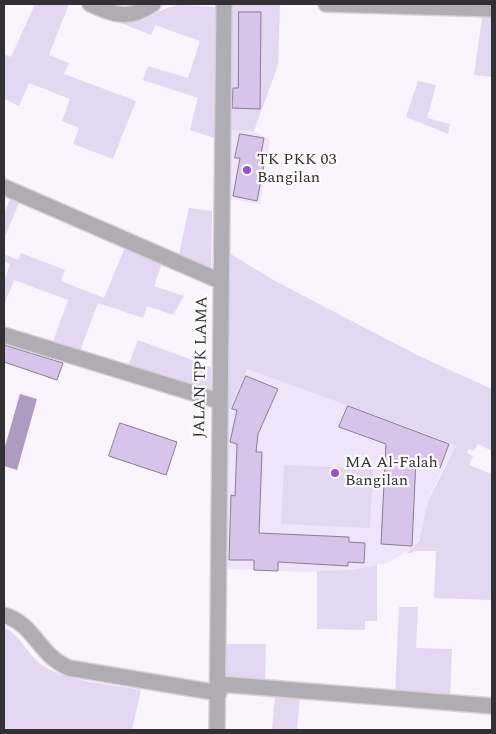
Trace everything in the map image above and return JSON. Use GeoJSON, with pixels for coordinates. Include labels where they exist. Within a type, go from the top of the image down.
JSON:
{"type":"FeatureCollection","features":[{"type":"Feature","properties":{"kind":"street"},"geometry":{"type":"LineString","coordinates":[[90,4],[113,13],[131,16],[153,4]]}},
{"type":"Feature","properties":{"kind":"street","name":"JALAN TPK LAMA"},"geometry":{"type":"LineString","coordinates":[[217,730],[219,688],[219,401],[224,4]]}},
{"type":"Feature","properties":{"kind":"street"},"geometry":{"type":"LineString","coordinates":[[326,4],[492,9]]}},
{"type":"Feature","properties":{"kind":"street"},"geometry":{"type":"LineString","coordinates":[[4,187],[220,281]]}},
{"type":"Feature","properties":{"kind":"street"},"geometry":{"type":"LineString","coordinates":[[4,335],[219,401]]}},
{"type":"Feature","properties":{"kind":"street"},"geometry":{"type":"LineString","coordinates":[[4,616],[26,626],[50,658],[69,668],[219,688],[492,706]]}},
{"type":"Feature","properties":{"kind":"shaded area"},"geometry":{"type":"Polygon","coordinates":[[[35,4],[69,4],[49,55],[69,63],[64,74],[136,101],[113,159],[73,144],[79,128],[62,121],[70,99],[29,83],[19,106],[4,99],[4,54],[11,57],[35,4]]]}},
{"type":"Feature","properties":{"kind":"shaded area"},"geometry":{"type":"Polygon","coordinates":[[[232,4],[280,4],[278,65],[254,131],[230,130],[232,4]]]}},
{"type":"Feature","properties":{"kind":"shaded area"},"geometry":{"type":"Polygon","coordinates":[[[484,4],[492,4],[492,77],[474,75],[484,4]]]}},
{"type":"Feature","properties":{"kind":"shaded area"},"geometry":{"type":"Polygon","coordinates":[[[178,5],[217,7],[214,138],[190,130],[198,98],[143,80],[148,66],[188,78],[200,41],[155,25],[151,35],[116,21],[126,23],[141,21],[162,10],[178,5]]]}},
{"type":"Feature","properties":{"kind":"shaded area"},"geometry":{"type":"Polygon","coordinates":[[[418,81],[436,85],[427,118],[450,124],[448,134],[406,117],[418,81]]]}},
{"type":"Feature","properties":{"kind":"shaded area","name":"TK PKK 03 Bangilan"},"geometry":{"type":"Polygon","coordinates":[[[230,130],[254,131],[270,140],[260,204],[229,199],[230,130]]]}},
{"type":"Feature","properties":{"kind":"shaded area"},"geometry":{"type":"Polygon","coordinates":[[[10,199],[19,203],[4,239],[4,214],[10,199]]]}},
{"type":"Feature","properties":{"kind":"shaded area"},"geometry":{"type":"Polygon","coordinates":[[[189,208],[212,211],[211,268],[179,254],[189,208]]]}},
{"type":"Feature","properties":{"kind":"shaded area"},"geometry":{"type":"Polygon","coordinates":[[[125,247],[162,263],[154,286],[184,296],[173,315],[147,306],[143,318],[98,303],[80,351],[53,342],[68,300],[14,280],[4,305],[4,281],[10,264],[4,261],[4,254],[18,260],[21,253],[65,270],[61,281],[104,298],[125,247]]]}},
{"type":"Feature","properties":{"kind":"shaded area"},"geometry":{"type":"Polygon","coordinates":[[[229,253],[275,281],[419,356],[492,389],[492,451],[478,444],[474,451],[469,449],[467,453],[473,456],[469,465],[492,474],[492,600],[434,598],[436,551],[416,551],[406,554],[419,541],[428,501],[456,445],[247,369],[229,411],[229,253]]]}},
{"type":"Feature","properties":{"kind":"shaded area"},"geometry":{"type":"Polygon","coordinates":[[[138,340],[211,367],[211,393],[128,366],[138,340]]]}},
{"type":"Feature","properties":{"kind":"shaded area","name":"MA Al-Falah Bangilan"},"geometry":{"type":"Polygon","coordinates":[[[247,369],[456,445],[432,490],[422,534],[413,548],[387,563],[350,570],[304,572],[227,569],[229,411],[247,369]]]}},
{"type":"Feature","properties":{"kind":"shaded area"},"geometry":{"type":"Polygon","coordinates":[[[20,394],[37,399],[17,470],[4,466],[4,450],[20,394]]]}},
{"type":"Feature","properties":{"kind":"shaded area"},"geometry":{"type":"Polygon","coordinates":[[[284,465],[373,469],[370,528],[281,524],[284,465]]]}},
{"type":"Feature","properties":{"kind":"shaded area"},"geometry":{"type":"Polygon","coordinates":[[[377,565],[377,621],[365,621],[365,630],[317,629],[317,571],[350,570],[377,565]]]}},
{"type":"Feature","properties":{"kind":"shaded area"},"geometry":{"type":"Polygon","coordinates":[[[399,607],[418,607],[416,648],[452,649],[450,697],[395,693],[399,607]]]}},
{"type":"Feature","properties":{"kind":"shaded area"},"geometry":{"type":"Polygon","coordinates":[[[4,627],[19,639],[39,663],[49,669],[74,678],[141,690],[132,730],[4,730],[4,627]]]}},
{"type":"Feature","properties":{"kind":"shaded area"},"geometry":{"type":"Polygon","coordinates":[[[226,644],[266,644],[265,682],[226,678],[226,644]]]}},
{"type":"Feature","properties":{"kind":"shaded area"},"geometry":{"type":"Polygon","coordinates":[[[275,695],[300,697],[297,730],[272,730],[275,695]]]}},
{"type":"Feature","properties":{"kind":"building"},"geometry":{"type":"Polygon","coordinates":[[[239,12],[261,12],[260,109],[232,108],[233,88],[238,88],[239,12]]]}},
{"type":"Feature","properties":{"kind":"building","name":"TK PKK 03 Bangilan"},"geometry":{"type":"Polygon","coordinates":[[[240,134],[264,138],[259,164],[264,164],[257,201],[233,196],[240,158],[235,158],[240,134]]]}},
{"type":"Feature","properties":{"kind":"building"},"geometry":{"type":"Polygon","coordinates":[[[4,345],[63,363],[57,380],[4,362],[4,345]]]}},
{"type":"Feature","properties":{"kind":"building"},"geometry":{"type":"Polygon","coordinates":[[[246,376],[278,389],[258,434],[256,452],[262,452],[259,533],[349,537],[349,542],[365,543],[364,563],[348,562],[348,566],[278,562],[278,571],[254,570],[254,560],[229,560],[231,495],[235,496],[237,444],[230,442],[237,410],[232,409],[246,376]]]}},
{"type":"Feature","properties":{"kind":"building"},"geometry":{"type":"Polygon","coordinates":[[[348,406],[449,444],[440,468],[416,459],[412,546],[381,544],[386,444],[339,427],[348,406]]]}},
{"type":"Feature","properties":{"kind":"building"},"geometry":{"type":"Polygon","coordinates":[[[120,423],[177,442],[166,475],[109,456],[120,423]]]}},
{"type":"Feature","properties":{"kind":"place","name":"TK PKK 03 Bangilan"},"geometry":{"type":"Point","coordinates":[247,170]}},
{"type":"Feature","properties":{"kind":"place","name":"MA Al-Falah Bangilan"},"geometry":{"type":"Point","coordinates":[335,473]}}]}
